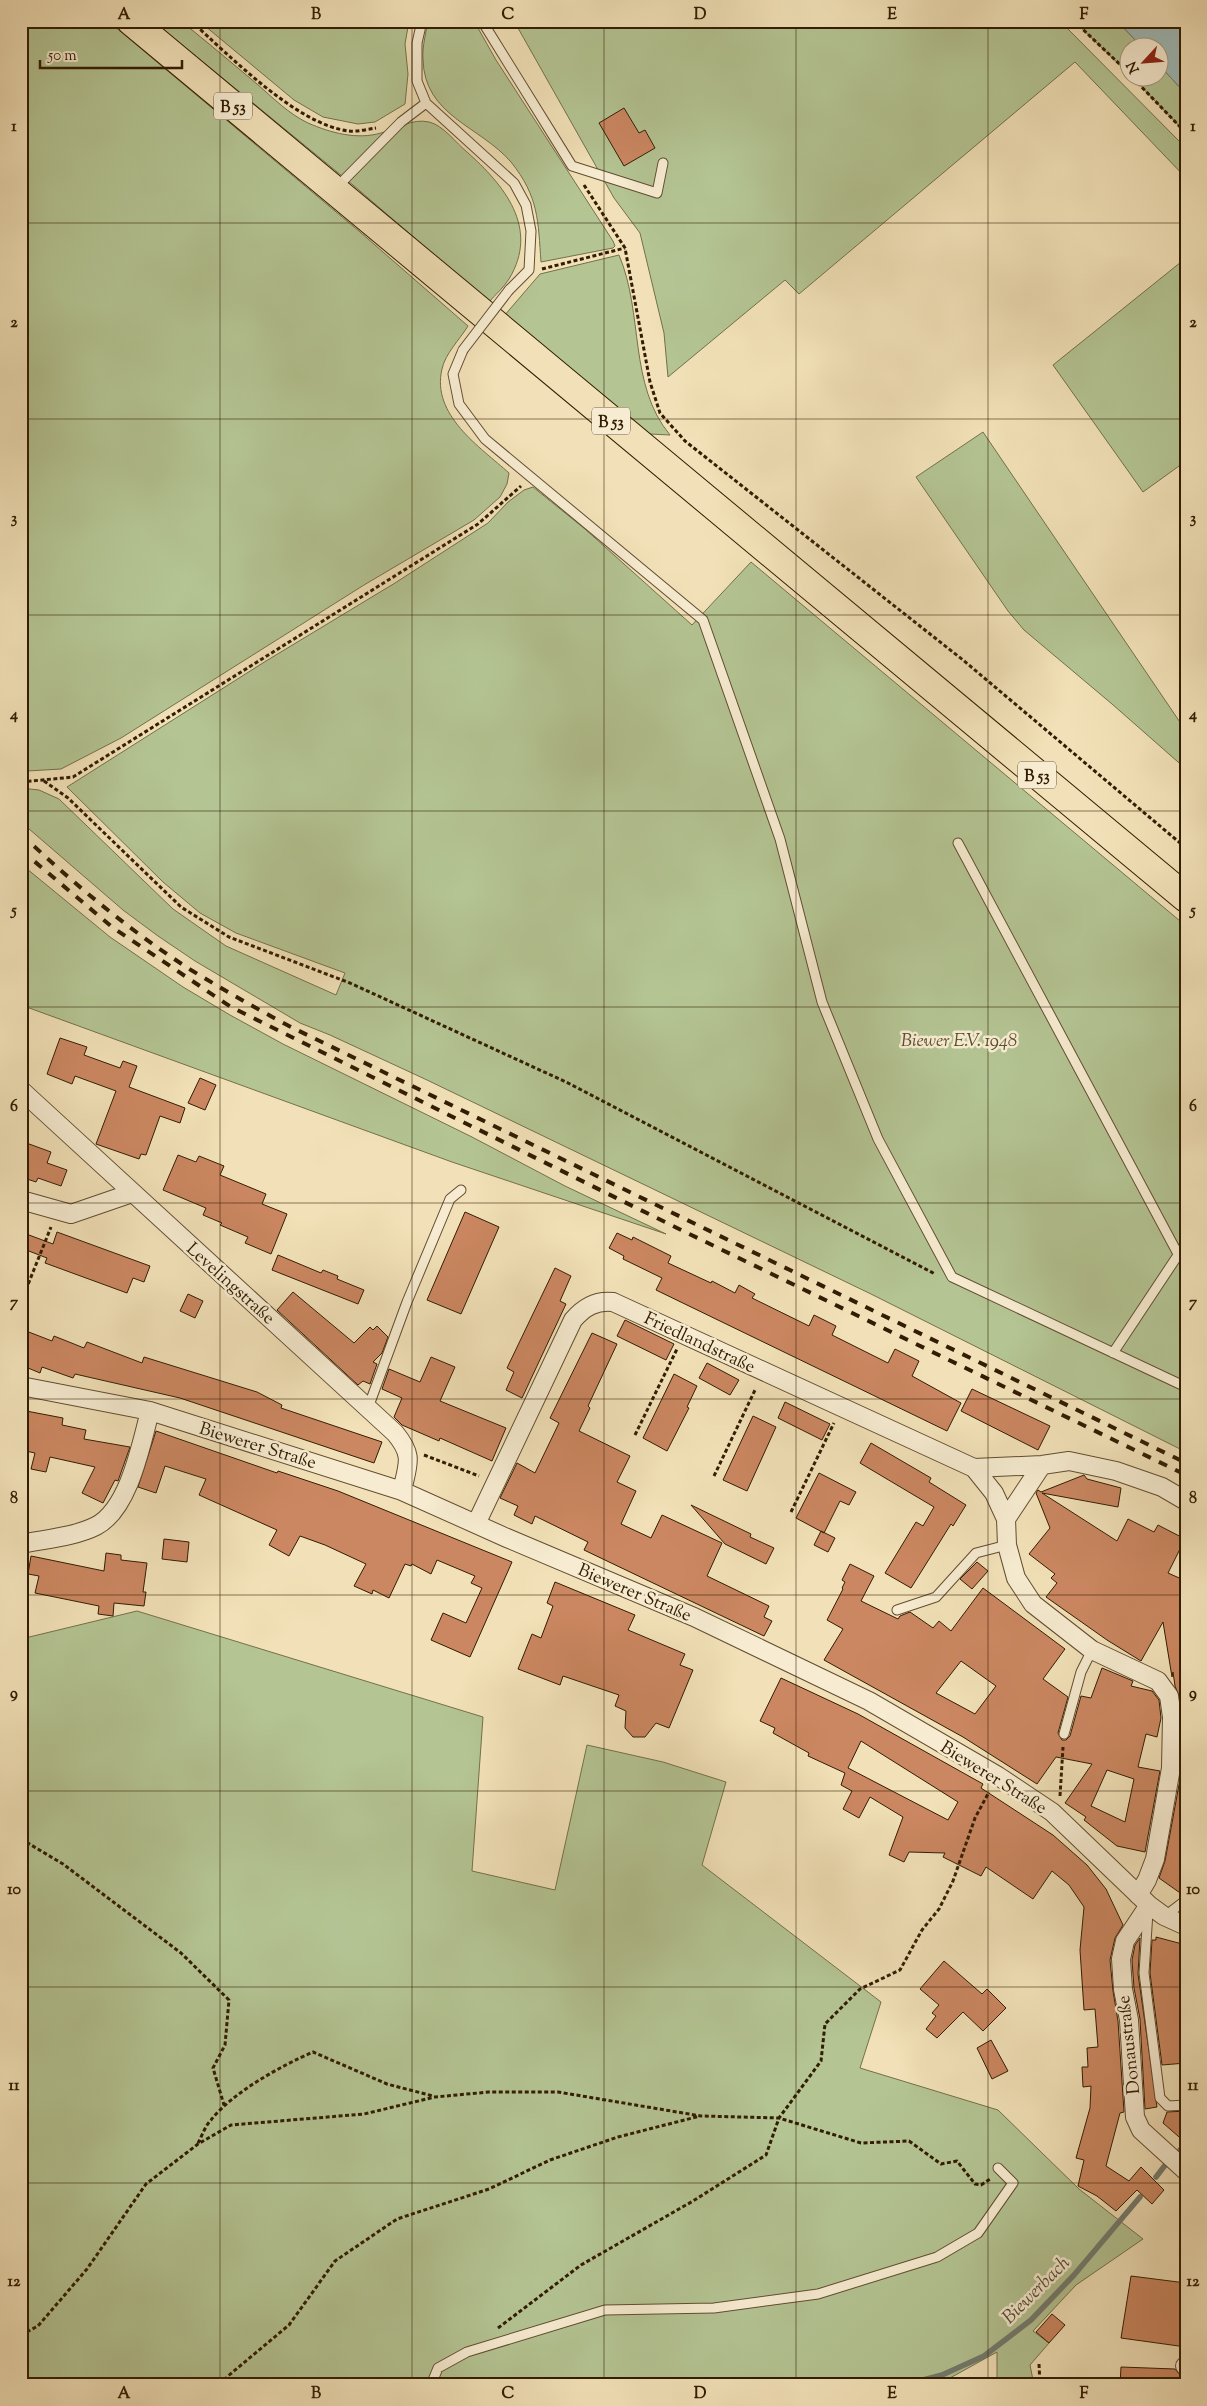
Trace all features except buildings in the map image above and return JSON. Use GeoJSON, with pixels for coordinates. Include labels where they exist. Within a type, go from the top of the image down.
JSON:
{"type":"FeatureCollection","features":[{"type":"Feature","properties":{"kind":"main road","name":"B 53"},"geometry":{"type":"LineString","coordinates":[[131,21],[1186,898]]}},
{"type":"Feature","properties":{"kind":"street","name":"Levelingstraße"},"geometry":{"type":"LineString","coordinates":[[21,1090],[395,1433],[407,1448]]}},
{"type":"Feature","properties":{"kind":"street"},"geometry":{"type":"LineString","coordinates":[[21,1200],[71,1214],[132,1193]]}},
{"type":"Feature","properties":{"kind":"street","name":"Friedlandstraße"},"geometry":{"type":"LineString","coordinates":[[476,1524],[573,1320],[581,1310],[600,1301],[613,1302],[974,1468],[1042,1465],[1069,1461],[1116,1471],[1162,1487],[1186,1501]]}},
{"type":"Feature","properties":{"kind":"street","name":"Biewerer Straße"},"geometry":{"type":"LineString","coordinates":[[21,1386],[150,1411],[402,1491],[721,1630],[869,1701],[998,1776],[1052,1812],[1143,1900],[1164,1916],[1186,1926]]}},
{"type":"Feature","properties":{"kind":"street"},"geometry":{"type":"LineString","coordinates":[[21,1544],[74,1533],[96,1526],[115,1511],[127,1485],[150,1411]]}},
{"type":"Feature","properties":{"kind":"street"},"geometry":{"type":"LineString","coordinates":[[402,1491],[408,1462],[407,1448]]}},
{"type":"Feature","properties":{"kind":"street"},"geometry":{"type":"LineString","coordinates":[[1006,1519],[1042,1465]]}},
{"type":"Feature","properties":{"kind":"street"},"geometry":{"type":"LineString","coordinates":[[974,1468],[994,1493],[1006,1519]]}},
{"type":"Feature","properties":{"kind":"street","name":"Donaustraße"},"geometry":{"type":"LineString","coordinates":[[1006,1519],[1007,1546],[1016,1578],[1032,1604],[1092,1650],[1158,1681],[1169,1696],[1172,1717],[1171,1768],[1155,1859],[1147,1880],[1143,1900],[1125,1941],[1121,1959],[1123,1989],[1129,2020],[1135,2117],[1141,2130],[1184,2171]]}},
{"type":"Feature","properties":{"kind":"lane"},"geometry":{"type":"LineString","coordinates":[[422,21],[417,43],[417,82],[426,103],[514,183],[526,205],[531,231],[528,270],[509,290],[463,350],[453,374],[459,404],[485,439],[703,620],[780,839],[822,1002],[878,1138],[952,1277],[1186,1387]]}},
{"type":"Feature","properties":{"kind":"lane"},"geometry":{"type":"LineString","coordinates":[[482,21],[572,166],[657,193],[662,163]]}},
{"type":"Feature","properties":{"kind":"lane"},"geometry":{"type":"LineString","coordinates":[[334,190],[401,122],[426,103]]}},
{"type":"Feature","properties":{"kind":"lane"},"geometry":{"type":"LineString","coordinates":[[958,843],[1178,1254]]}},
{"type":"Feature","properties":{"kind":"lane"},"geometry":{"type":"LineString","coordinates":[[368,1408],[407,1302],[446,1208],[450,1199],[461,1190]]}},
{"type":"Feature","properties":{"kind":"lane"},"geometry":{"type":"LineString","coordinates":[[1113,1353],[1186,1243]]}},
{"type":"Feature","properties":{"kind":"lane"},"geometry":{"type":"LineString","coordinates":[[897,1610],[936,1597],[976,1553],[1007,1546]]}},
{"type":"Feature","properties":{"kind":"lane"},"geometry":{"type":"LineString","coordinates":[[1064,1734],[1082,1672],[1092,1650]]}},
{"type":"Feature","properties":{"kind":"lane"},"geometry":{"type":"LineString","coordinates":[[1143,1900],[1144,1973],[1160,2098],[1168,2106],[1186,2105]]}},
{"type":"Feature","properties":{"kind":"lane"},"geometry":{"type":"LineString","coordinates":[[1164,1916],[1186,1900]]}},
{"type":"Feature","properties":{"kind":"lane"},"geometry":{"type":"LineString","coordinates":[[430,2385],[438,2368],[466,2352],[605,2310],[714,2308],[818,2294],[937,2257],[978,2233],[1013,2183],[998,2168]]}},
{"type":"Feature","properties":{"kind":"path"},"geometry":{"type":"LineString","coordinates":[[191,21],[294,108],[329,126],[350,131],[401,122]]}},
{"type":"Feature","properties":{"kind":"path"},"geometry":{"type":"LineString","coordinates":[[1074,21],[1120,65]]}},
{"type":"Feature","properties":{"kind":"path"},"geometry":{"type":"LineString","coordinates":[[1143,88],[1186,133]]}},
{"type":"Feature","properties":{"kind":"path"},"geometry":{"type":"LineString","coordinates":[[572,166],[625,248],[650,382],[660,413],[685,442],[963,660],[1186,848]]}},
{"type":"Feature","properties":{"kind":"path"},"geometry":{"type":"LineString","coordinates":[[528,270],[625,248]]}},
{"type":"Feature","properties":{"kind":"path"},"geometry":{"type":"LineString","coordinates":[[21,782],[72,777],[432,554],[478,524],[533,477]]}},
{"type":"Feature","properties":{"kind":"path"},"geometry":{"type":"LineString","coordinates":[[44,781],[68,798],[180,906],[229,938],[350,983],[557,1078],[933,1274],[952,1277]]}},
{"type":"Feature","properties":{"kind":"path"},"geometry":{"type":"LineString","coordinates":[[21,1302],[58,1210]]}},
{"type":"Feature","properties":{"kind":"path"},"geometry":{"type":"LineString","coordinates":[[635,1435],[684,1335]]}},
{"type":"Feature","properties":{"kind":"path"},"geometry":{"type":"LineString","coordinates":[[714,1476],[764,1371]]}},
{"type":"Feature","properties":{"kind":"path"},"geometry":{"type":"LineString","coordinates":[[791,1512],[842,1407]]}},
{"type":"Feature","properties":{"kind":"path"},"geometry":{"type":"LineString","coordinates":[[407,1448],[496,1482]]}},
{"type":"Feature","properties":{"kind":"path"},"geometry":{"type":"LineString","coordinates":[[1052,1812],[1060,1798],[1064,1734]]}},
{"type":"Feature","properties":{"kind":"path"},"geometry":{"type":"LineString","coordinates":[[497,2328],[581,2265],[693,2201],[766,2155],[779,2118],[822,2061],[825,2024],[860,1989],[900,1970],[922,1930],[939,1910],[953,1881],[975,1818],[998,1776]]}},
{"type":"Feature","properties":{"kind":"path"},"geometry":{"type":"LineString","coordinates":[[21,1839],[63,1864],[181,1953],[229,2000],[225,2044],[213,2068],[224,2105]]}},
{"type":"Feature","properties":{"kind":"path"},"geometry":{"type":"LineString","coordinates":[[198,2144],[210,2121],[224,2105],[285,2064],[313,2052],[387,2084],[435,2097]]}},
{"type":"Feature","properties":{"kind":"path"},"geometry":{"type":"LineString","coordinates":[[21,2335],[38,2326],[87,2269],[146,2184],[198,2144],[231,2125],[364,2114],[435,2097],[488,2092],[558,2092],[702,2116],[779,2118],[860,2143],[909,2141],[941,2164],[957,2161],[975,2184],[981,2185],[992,2177]]}},
{"type":"Feature","properties":{"kind":"path"},"geometry":{"type":"LineString","coordinates":[[220,2385],[289,2325],[335,2261],[397,2219],[489,2189],[550,2160],[618,2137],[702,2116]]}},
{"type":"Feature","properties":{"kind":"path"},"geometry":{"type":"LineString","coordinates":[[1039,2364],[1040,2385]]}},
{"type":"Feature","properties":{"kind":"green space"},"geometry":{"type":"Polygon","coordinates":[[[21,21],[108,21],[360,232],[468,326],[449,352],[442,369],[441,386],[444,401],[460,428],[509,473],[507,484],[500,497],[474,520],[364,585],[121,738],[61,769],[27,771],[21,770],[21,21]]]}},
{"type":"Feature","properties":{"kind":"green space"},"geometry":{"type":"Polygon","coordinates":[[[153,21],[181,21],[288,110],[317,127],[353,136],[363,136],[381,133],[417,121],[429,122],[439,127],[494,179],[514,209],[519,225],[521,242],[518,260],[507,282],[489,302],[353,185],[153,21]]]}},
{"type":"Feature","properties":{"kind":"green space"},"geometry":{"type":"Polygon","coordinates":[[[199,21],[409,21],[405,44],[408,74],[405,104],[375,122],[358,124],[323,117],[294,100],[199,21]]]}},
{"type":"Feature","properties":{"kind":"green space"},"geometry":{"type":"Polygon","coordinates":[[[428,21],[474,21],[496,60],[613,241],[615,246],[613,248],[541,262],[538,222],[532,198],[520,175],[511,162],[443,107],[433,94],[426,78],[423,59],[428,21]]]}},
{"type":"Feature","properties":{"kind":"green space"},"geometry":{"type":"Polygon","coordinates":[[[514,21],[1060,21],[1120,81],[1120,88],[1126,88],[1186,148],[1186,178],[1075,62],[799,294],[785,280],[668,377],[664,333],[640,233],[614,198],[514,21]]]}},
{"type":"Feature","properties":{"kind":"green space"},"geometry":{"type":"Polygon","coordinates":[[[1074,21],[1117,21],[1133,38],[1120,38],[1120,65],[1074,21]]]}},
{"type":"Feature","properties":{"kind":"green space"},"geometry":{"type":"Polygon","coordinates":[[[1170,77],[1186,94],[1186,133],[1143,88],[1170,88],[1170,77]]]}},
{"type":"Feature","properties":{"kind":"green space"},"geometry":{"type":"Polygon","coordinates":[[[619,255],[632,301],[638,348],[648,394],[657,415],[670,435],[650,434],[504,316],[540,274],[619,255]]]}},
{"type":"Feature","properties":{"kind":"green space"},"geometry":{"type":"Polygon","coordinates":[[[1186,258],[1186,461],[1143,492],[1053,365],[1186,258]]]}},
{"type":"Feature","properties":{"kind":"green space"},"geometry":{"type":"Polygon","coordinates":[[[983,432],[1186,731],[1186,769],[1024,630],[1008,611],[916,477],[983,432]]]}},
{"type":"Feature","properties":{"kind":"green space","name":"Biewer E.V. 1948"},"geometry":{"type":"Polygon","coordinates":[[[533,487],[585,529],[692,625],[751,562],[1186,926],[1186,1452],[871,1294],[427,1080],[300,1023],[195,961],[158,936],[123,910],[21,822],[21,788],[39,790],[59,799],[173,909],[226,946],[336,995],[345,973],[236,933],[200,913],[163,882],[67,787],[266,661],[395,583],[488,523],[508,502],[524,490],[533,487]]]}},
{"type":"Feature","properties":{"kind":"green space"},"geometry":{"type":"Polygon","coordinates":[[[21,864],[110,937],[183,987],[230,1015],[283,1044],[472,1137],[565,1186],[666,1234],[452,1162],[21,1005],[21,864]]]}},
{"type":"Feature","properties":{"kind":"green space"},"geometry":{"type":"Polygon","coordinates":[[[137,1611],[483,1717],[472,1871],[555,1890],[587,1745],[663,1762],[726,1782],[702,1865],[881,2002],[860,2068],[998,2110],[1079,2189],[1143,2239],[1076,2285],[1033,2331],[1049,2343],[1030,2365],[1034,2385],[997,2385],[997,2352],[950,2378],[927,2385],[21,2385],[21,1639],[137,1611]]]}},
{"type":"Feature","properties":{"kind":"water"},"geometry":{"type":"Polygon","coordinates":[[[1117,21],[1186,21],[1186,94],[1170,77],[1170,38],[1133,38],[1117,21]]]}},
{"type":"Feature","properties":{"kind":"waterway","name":"Biewerbach"},"geometry":{"type":"LineString","coordinates":[[1180,2150],[1186,2143]]}},
{"type":"Feature","properties":{"kind":"waterway","name":"Biewerbach"},"geometry":{"type":"LineString","coordinates":[[1156,2177],[1166,2164]]}},
{"type":"Feature","properties":{"kind":"waterway","name":"Biewerbach"},"geometry":{"type":"LineString","coordinates":[[904,2385],[942,2375],[984,2356],[1031,2320],[1074,2275],[1140,2197]]}},
{"type":"Feature","properties":{"kind":"railway"},"geometry":{"type":"LineString","coordinates":[[21,834],[82,889],[168,955],[278,1020],[1186,1463]]}},
{"type":"Feature","properties":{"kind":"railway"},"geometry":{"type":"LineString","coordinates":[[21,850],[112,927],[231,1007],[677,1228],[1186,1475]]}}]}
